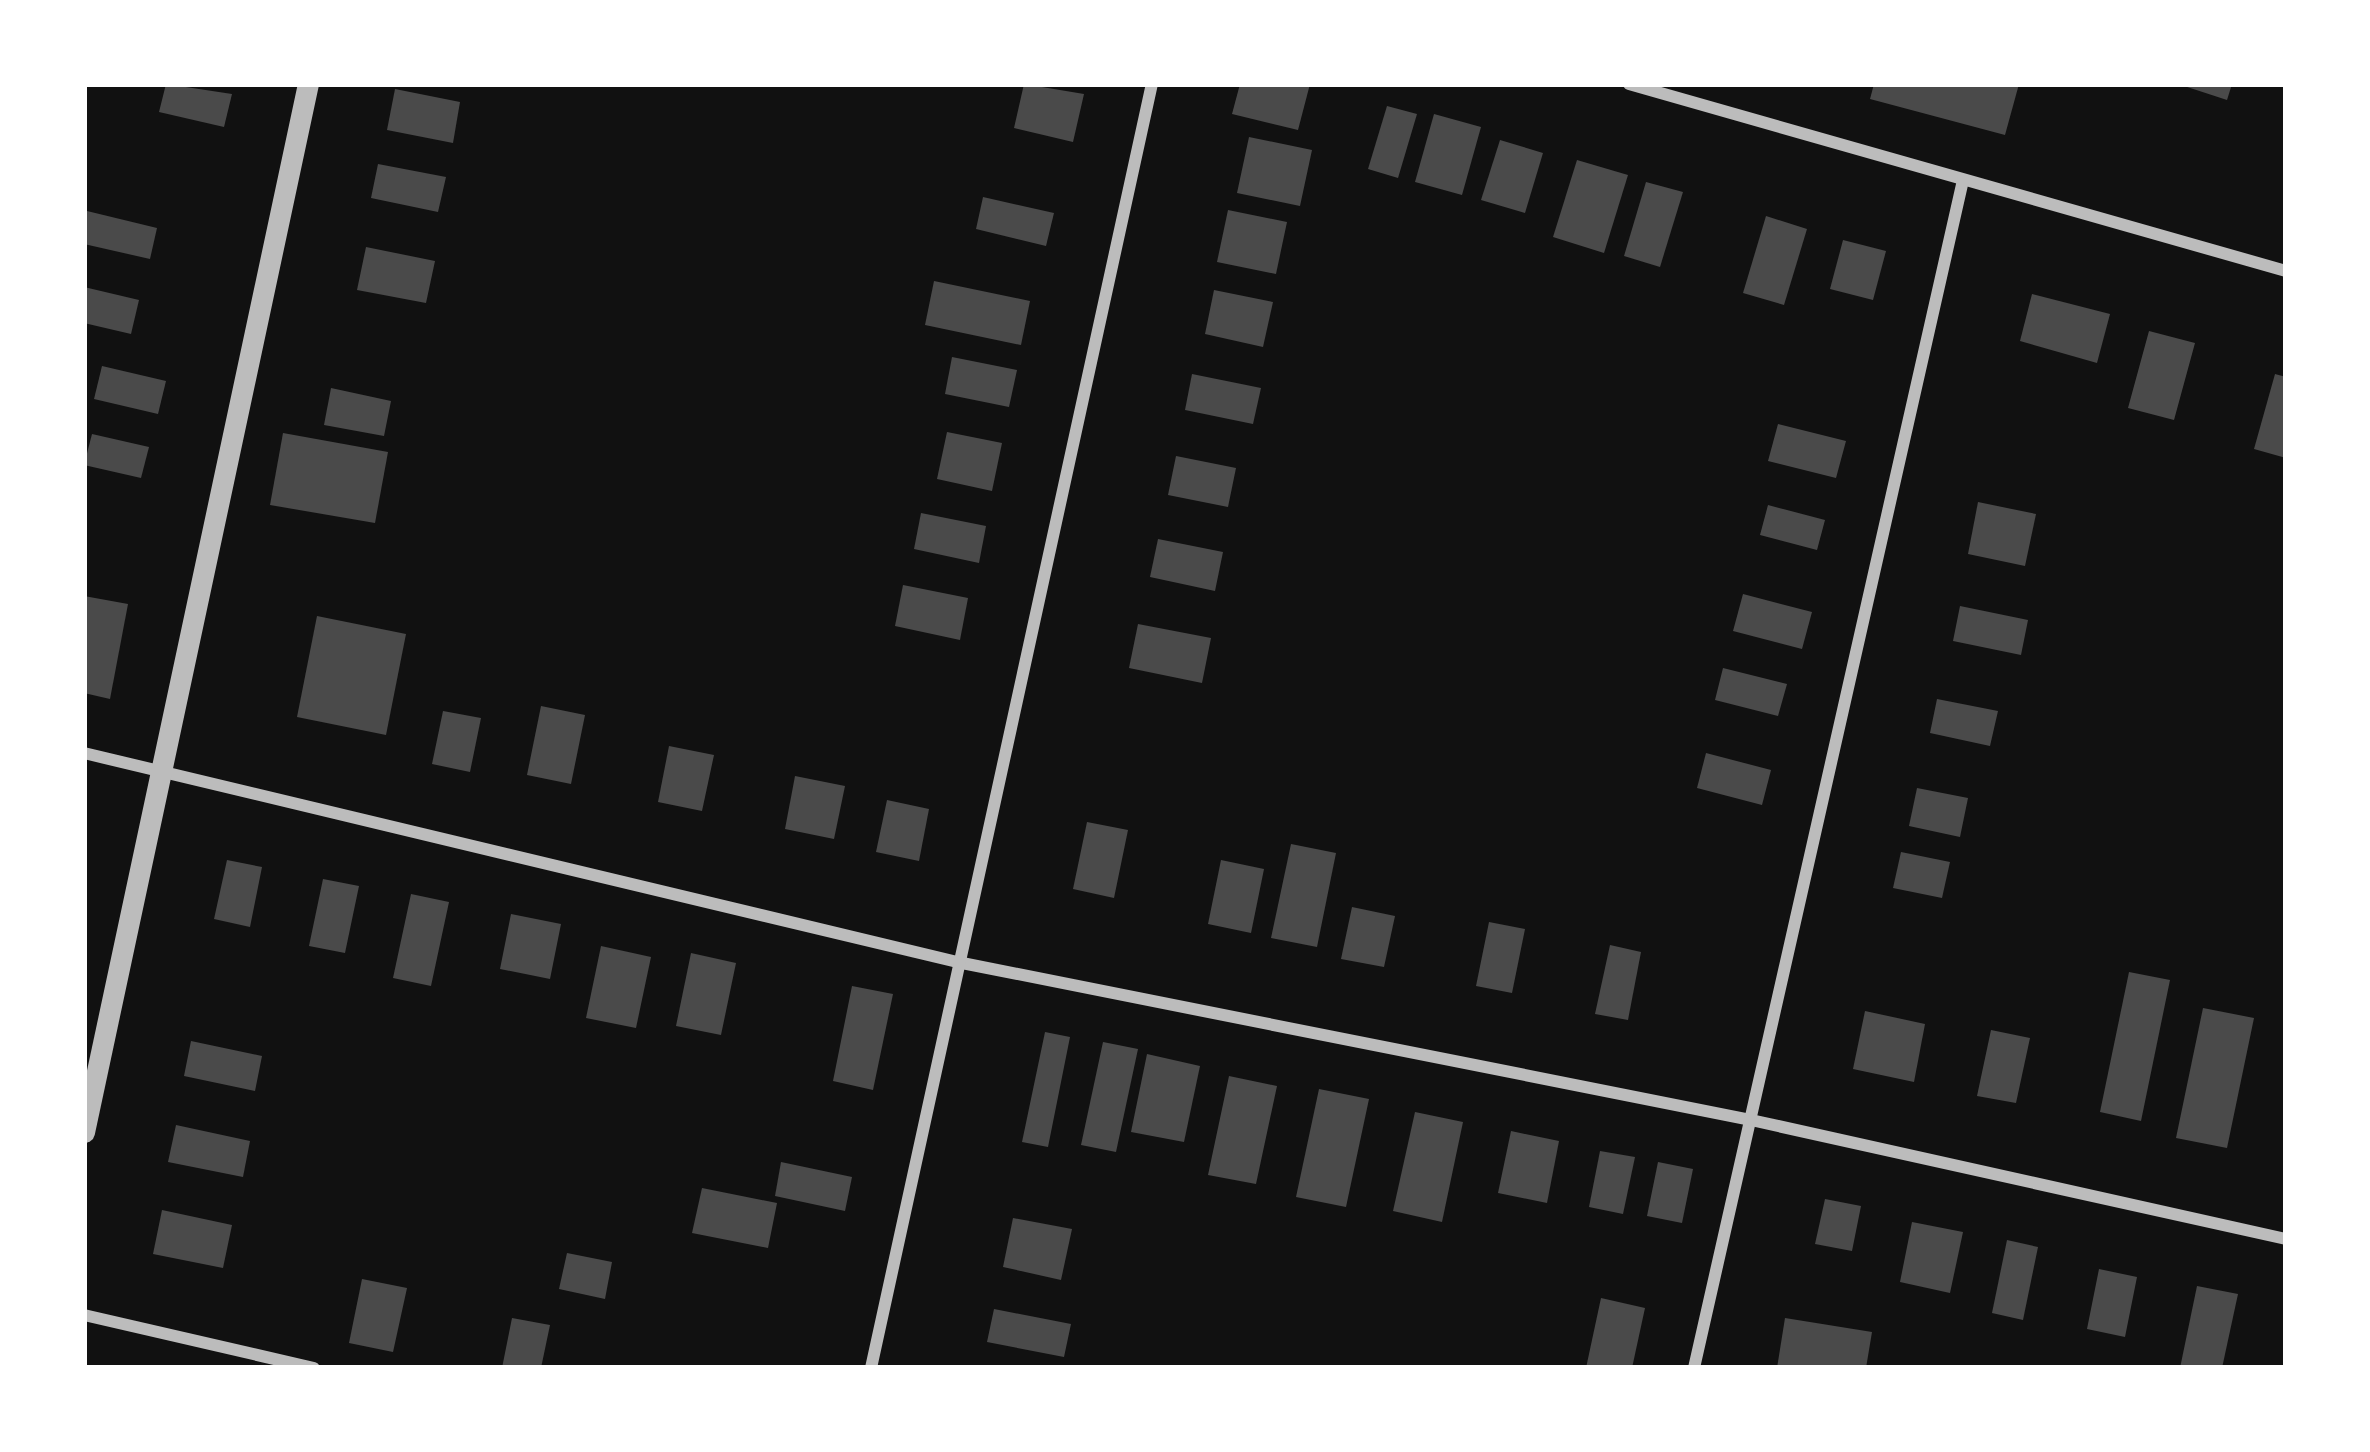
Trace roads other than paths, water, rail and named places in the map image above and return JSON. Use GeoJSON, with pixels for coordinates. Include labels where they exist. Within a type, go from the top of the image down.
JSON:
{"type":"FeatureCollection","features":[{"type":"Feature","properties":{"kind":"street"},"geometry":{"type":"LineString","coordinates":[[84,1132],[308,84]]}},
{"type":"Feature","properties":{"kind":"street"},"geometry":{"type":"LineString","coordinates":[[872,1368],[1152,84]]}},
{"type":"Feature","properties":{"kind":"street"},"geometry":{"type":"LineString","coordinates":[[1629,84],[2286,271]]}},
{"type":"Feature","properties":{"kind":"street"},"geometry":{"type":"LineString","coordinates":[[1694,1368],[1964,180]]}},
{"type":"Feature","properties":{"kind":"street"},"geometry":{"type":"LineString","coordinates":[[84,752],[957,962],[1750,1120],[2286,1239]]}},
{"type":"Feature","properties":{"kind":"street"},"geometry":{"type":"LineString","coordinates":[[84,1315],[314,1368]]}}]}
